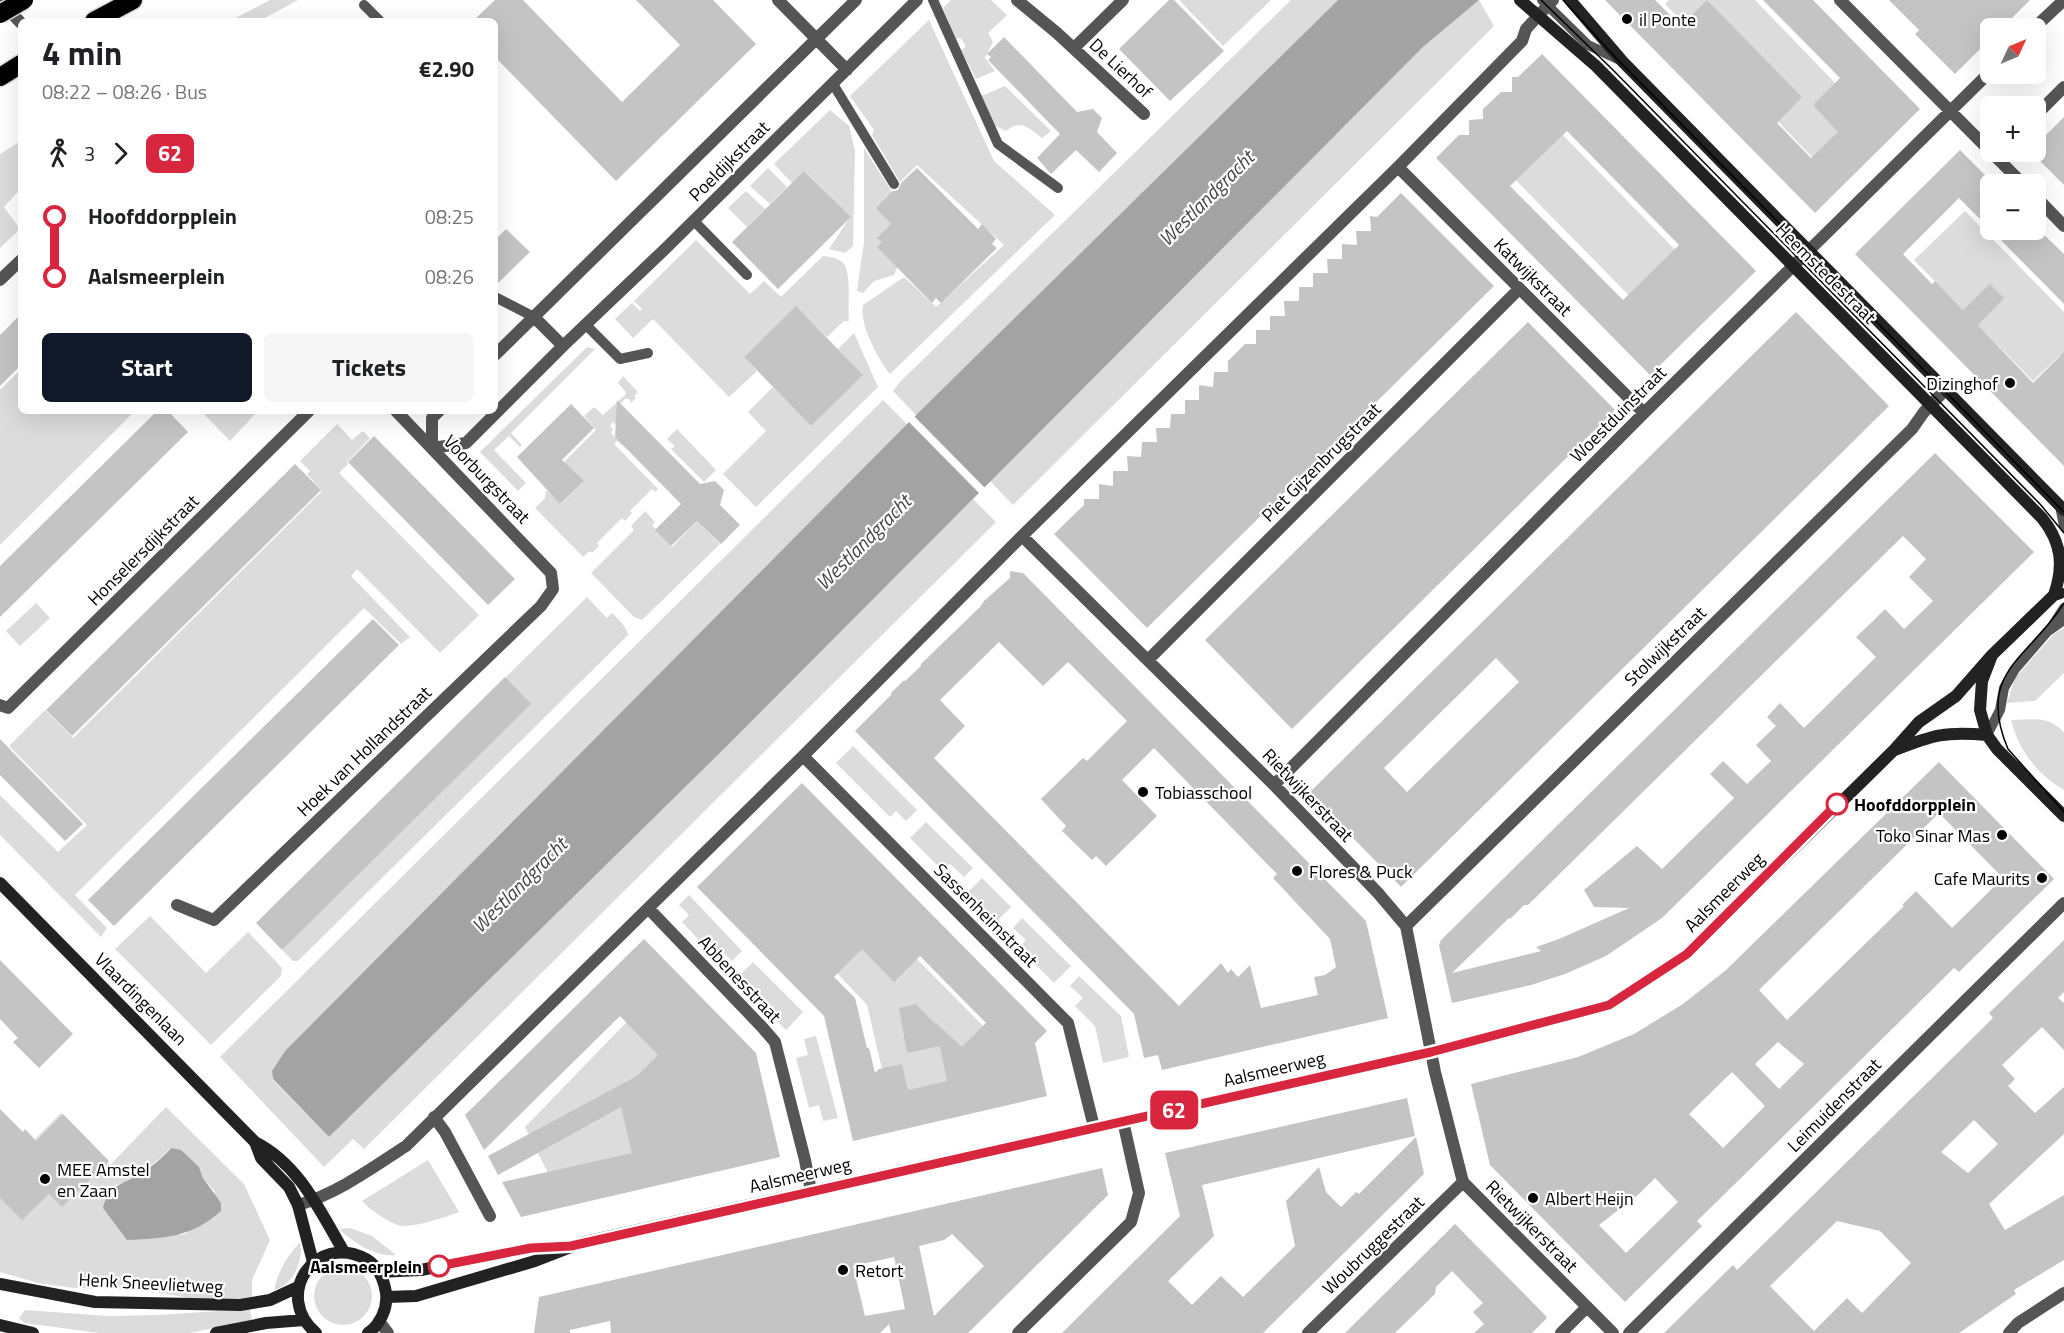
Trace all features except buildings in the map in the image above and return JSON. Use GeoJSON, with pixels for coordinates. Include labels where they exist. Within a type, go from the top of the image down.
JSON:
{"type":"FeatureCollection","features":[{"type":"Feature","properties":{"kind":"highway"},"geometry":{"type":"LineString","coordinates":[[0,14],[24,0]]}},
{"type":"Feature","properties":{"kind":"highway"},"geometry":{"type":"LineString","coordinates":[[99,18],[133,0]]}},
{"type":"Feature","properties":{"kind":"highway"},"geometry":{"type":"LineString","coordinates":[[0,77],[18,66]]}},
{"type":"Feature","properties":{"kind":"main road","name":"Heemstedestraat"},"geometry":{"type":"LineString","coordinates":[[1520,0],[1596,66],[2050,528],[2056,538],[2062,561],[2059,593]]}},
{"type":"Feature","properties":{"kind":"main road","name":"Heemstedestraat"},"geometry":{"type":"LineString","coordinates":[[1570,0],[1623,62],[2062,508]]}},
{"type":"Feature","properties":{"kind":"main road"},"geometry":{"type":"LineString","coordinates":[[2059,593],[1992,655],[1982,681],[1980,710],[1987,735],[1996,749],[2064,816]]}},
{"type":"Feature","properties":{"kind":"main road","name":"Aalsmeerweg"},"geometry":{"type":"LineString","coordinates":[[571,1246],[1431,1052],[1609,1005],[1687,954],[1894,750],[1919,722],[1956,696],[1992,655]]}},
{"type":"Feature","properties":{"kind":"main road","name":"Aalsmeerweg"},"geometry":{"type":"LineString","coordinates":[[1894,750],[1945,733],[1987,735]]}},
{"type":"Feature","properties":{"kind":"main road","name":"Vlaardingenlaan"},"geometry":{"type":"LineString","coordinates":[[0,884],[255,1142],[270,1150],[309,1189],[344,1252]]}},
{"type":"Feature","properties":{"kind":"main road","name":"Vlaardingenlaan"},"geometry":{"type":"LineString","coordinates":[[255,1142],[261,1158],[289,1187],[298,1205],[313,1262]]}},
{"type":"Feature","properties":{"kind":"main road"},"geometry":{"type":"LineString","coordinates":[[379,1272],[422,1270],[531,1248],[571,1246]]}},
{"type":"Feature","properties":{"kind":"main road"},"geometry":{"type":"LineString","coordinates":[[387,1297],[416,1296],[535,1261],[571,1246]]}},
{"type":"Feature","properties":{"kind":"main road"},"geometry":{"type":"LineString","coordinates":[[316,1333],[304,1320],[299,1310],[298,1287],[304,1273],[313,1262],[328,1254],[344,1252],[358,1255],[370,1262],[379,1272],[385,1284],[387,1297],[383,1314],[380,1321],[368,1333]]}},
{"type":"Feature","properties":{"kind":"main road","name":"Henk Sneevlietweg"},"geometry":{"type":"LineString","coordinates":[[0,1284],[95,1302],[240,1305],[270,1300],[298,1287]]}},
{"type":"Feature","properties":{"kind":"main road"},"geometry":{"type":"LineString","coordinates":[[216,1333],[266,1323],[304,1320]]}},
{"type":"Feature","properties":{"kind":"main road"},"geometry":{"type":"LineString","coordinates":[[0,1325],[33,1333]]}},
{"type":"Feature","properties":{"kind":"street"},"geometry":{"type":"LineString","coordinates":[[778,0],[847,70]]}},
{"type":"Feature","properties":{"kind":"street","name":"Poeldijkstraat"},"geometry":{"type":"LineString","coordinates":[[498,352],[856,0]]}},
{"type":"Feature","properties":{"kind":"street","name":"Poeldijkstraat"},"geometry":{"type":"LineString","coordinates":[[498,411],[917,0]]}},
{"type":"Feature","properties":{"kind":"street","name":"De Lierhof"},"geometry":{"type":"LineString","coordinates":[[1017,0],[1074,48],[1144,114]]}},
{"type":"Feature","properties":{"kind":"street","name":"De Lierhof"},"geometry":{"type":"LineString","coordinates":[[1074,48],[1123,0]]}},
{"type":"Feature","properties":{"kind":"street"},"geometry":{"type":"LineString","coordinates":[[1840,0],[1949,111],[1971,125],[1980,136]]}},
{"type":"Feature","properties":{"kind":"street"},"geometry":{"type":"LineString","coordinates":[[2045,18],[2064,0]]}},
{"type":"Feature","properties":{"kind":"street"},"geometry":{"type":"LineString","coordinates":[[0,1],[18,20]]}},
{"type":"Feature","properties":{"kind":"street"},"geometry":{"type":"LineString","coordinates":[[298,1205],[334,1191],[406,1146],[1398,166],[1522,41],[1526,29],[1548,2]]}},
{"type":"Feature","properties":{"kind":"street","name":"Woestduinstraat"},"geometry":{"type":"LineString","coordinates":[[1274,785],[1644,413],[1980,82]]}},
{"type":"Feature","properties":{"kind":"street"},"geometry":{"type":"LineString","coordinates":[[2046,105],[2064,87]]}},
{"type":"Feature","properties":{"kind":"street"},"geometry":{"type":"LineString","coordinates":[[2002,162],[2014,174]]}},
{"type":"Feature","properties":{"kind":"street","name":"Katwijkstraat"},"geometry":{"type":"LineString","coordinates":[[1398,166],[1644,413]]}},
{"type":"Feature","properties":{"kind":"street"},"geometry":{"type":"LineString","coordinates":[[2046,207],[2064,226]]}},
{"type":"Feature","properties":{"kind":"street"},"geometry":{"type":"LineString","coordinates":[[0,280],[18,263]]}},
{"type":"Feature","properties":{"kind":"street","name":"Piet Gijzenbrugstraat"},"geometry":{"type":"LineString","coordinates":[[1148,660],[1519,289]]}},
{"type":"Feature","properties":{"kind":"street"},"geometry":{"type":"LineString","coordinates":[[534,317],[563,346]]}},
{"type":"Feature","properties":{"kind":"street","name":"Stolwijkstraat"},"geometry":{"type":"LineString","coordinates":[[1406,926],[1912,429],[1946,389]]}},
{"type":"Feature","properties":{"kind":"street","name":"Honselersdijkstraat"},"geometry":{"type":"LineString","coordinates":[[0,705],[8,708],[306,414]]}},
{"type":"Feature","properties":{"kind":"street","name":"Voorburgstraat"},"geometry":{"type":"LineString","coordinates":[[399,414],[551,573]]}},
{"type":"Feature","properties":{"kind":"street"},"geometry":{"type":"LineString","coordinates":[[432,448],[432,418],[436,414]]}},
{"type":"Feature","properties":{"kind":"street","name":"Poeldijkstraat"},"geometry":{"type":"LineString","coordinates":[[432,448],[466,443],[495,414]]}},
{"type":"Feature","properties":{"kind":"street","name":"Rietwijkerstraat"},"geometry":{"type":"LineString","coordinates":[[1022,536],[1274,785],[1378,893],[1406,926],[1431,1052],[1463,1182],[1612,1333]]}},
{"type":"Feature","properties":{"kind":"street","name":"Hoek van Hollandstraat"},"geometry":{"type":"LineString","coordinates":[[177,905],[214,920],[541,606],[553,589],[551,573]]}},
{"type":"Feature","properties":{"kind":"street","name":"Sassenheimstraat"},"geometry":{"type":"LineString","coordinates":[[803,756],[1068,1023],[1094,1127]]}},
{"type":"Feature","properties":{"kind":"street","name":"Leimuidenstraat"},"geometry":{"type":"LineString","coordinates":[[1629,1333],[2064,903]]}},
{"type":"Feature","properties":{"kind":"street","name":"Abbenesstraat"},"geometry":{"type":"LineString","coordinates":[[648,908],[775,1042],[811,1191]]}},
{"type":"Feature","properties":{"kind":"street"},"geometry":{"type":"LineString","coordinates":[[434,1117],[445,1132],[489,1216]]}},
{"type":"Feature","properties":{"kind":"street"},"geometry":{"type":"LineString","coordinates":[[1018,1333],[1131,1222],[1139,1194],[1123,1121]]}},
{"type":"Feature","properties":{"kind":"street","name":"Woubruggestraat"},"geometry":{"type":"LineString","coordinates":[[1308,1333],[1463,1182]]}},
{"type":"Feature","properties":{"kind":"street"},"geometry":{"type":"LineString","coordinates":[[2008,1333],[2018,1323],[2064,1293]]}},
{"type":"Feature","properties":{"kind":"street"},"geometry":{"type":"LineString","coordinates":[[1561,1333],[1587,1307]]}},
{"type":"Feature","properties":{"kind":"street"},"geometry":{"type":"LineString","coordinates":[[380,1321],[388,1333]]}},
{"type":"Feature","properties":{"kind":"lane"},"geometry":{"type":"LineString","coordinates":[[933,0],[998,144],[1058,188]]}},
{"type":"Feature","properties":{"kind":"lane","name":"Heemstedestraat"},"geometry":{"type":"LineString","coordinates":[[1548,2],[1588,45],[1623,62]]}},
{"type":"Feature","properties":{"kind":"lane"},"geometry":{"type":"LineString","coordinates":[[364,5],[377,18]]}},
{"type":"Feature","properties":{"kind":"lane"},"geometry":{"type":"LineString","coordinates":[[833,84],[894,184]]}},
{"type":"Feature","properties":{"kind":"lane"},"geometry":{"type":"LineString","coordinates":[[694,221],[747,275]]}},
{"type":"Feature","properties":{"kind":"lane"},"geometry":{"type":"LineString","coordinates":[[498,299],[534,317]]}},
{"type":"Feature","properties":{"kind":"lane"},"geometry":{"type":"LineString","coordinates":[[585,324],[620,359],[648,353]]}},
{"type":"Feature","properties":{"kind":"lane"},"geometry":{"type":"LineString","coordinates":[[2062,508],[2064,526]]}},
{"type":"Feature","properties":{"kind":"lane"},"geometry":{"type":"LineString","coordinates":[[1987,735],[2000,710],[2004,688],[2015,669],[2048,632],[2064,608]]}},
{"type":"Feature","properties":{"kind":"lane"},"geometry":{"type":"LineString","coordinates":[[2048,632],[2064,621]]}},
{"type":"Feature","properties":{"kind":"shaded area"},"geometry":{"type":"Polygon","coordinates":[[[270,0],[298,0],[265,18],[236,18],[270,0]]]}},
{"type":"Feature","properties":{"kind":"shaded area"},"geometry":{"type":"Polygon","coordinates":[[[951,0],[991,0],[1007,15],[988,33],[993,42],[985,58],[995,71],[976,79],[961,50],[966,47],[961,38],[956,39],[943,8],[951,0]]]}},
{"type":"Feature","properties":{"kind":"shaded area"},"geometry":{"type":"Polygon","coordinates":[[[1179,0],[1271,0],[1223,46],[1179,0]]]}},
{"type":"Feature","properties":{"kind":"shaded area"},"geometry":{"type":"Polygon","coordinates":[[[1291,0],[1338,0],[917,416],[893,391],[900,382],[1291,0]]]}},
{"type":"Feature","properties":{"kind":"shaded area"},"geometry":{"type":"Polygon","coordinates":[[[1479,0],[1494,26],[1013,505],[990,481],[1423,47],[1479,0]]]}},
{"type":"Feature","properties":{"kind":"shaded area"},"geometry":{"type":"Polygon","coordinates":[[[1669,0],[1755,0],[1863,112],[1814,159],[1665,4],[1669,0]]]}},
{"type":"Feature","properties":{"kind":"shaded area"},"geometry":{"type":"Polygon","coordinates":[[[929,20],[994,161],[1055,215],[890,374],[875,351],[867,331],[863,305],[904,277],[936,307],[1004,245],[917,165],[900,182],[872,135],[874,130],[850,96],[929,20]]]}},
{"type":"Feature","properties":{"kind":"shaded area"},"geometry":{"type":"Polygon","coordinates":[[[1005,86],[1051,131],[1042,138],[1025,126],[1011,127],[1006,131],[994,125],[981,96],[1005,86]]]}},
{"type":"Feature","properties":{"kind":"shaded area"},"geometry":{"type":"Polygon","coordinates":[[[830,110],[849,126],[855,151],[853,246],[845,253],[829,249],[850,217],[805,171],[792,183],[774,164],[830,110]]]}},
{"type":"Feature","properties":{"kind":"shaded area"},"geometry":{"type":"Polygon","coordinates":[[[1547,119],[1698,273],[1653,320],[1501,165],[1547,119]]]}},
{"type":"Feature","properties":{"kind":"shaded area"},"geometry":{"type":"Polygon","coordinates":[[[18,143],[18,191],[4,207],[18,226],[18,231],[0,248],[0,154],[18,143]]]}},
{"type":"Feature","properties":{"kind":"shaded area"},"geometry":{"type":"Polygon","coordinates":[[[864,148],[892,192],[891,224],[897,268],[894,275],[874,281],[863,293],[857,291],[864,242],[864,148]]]}},
{"type":"Feature","properties":{"kind":"shaded area"},"geometry":{"type":"Polygon","coordinates":[[[768,168],[787,187],[770,204],[750,186],[768,168]]]}},
{"type":"Feature","properties":{"kind":"shaded area"},"geometry":{"type":"Polygon","coordinates":[[[746,191],[765,209],[747,227],[728,208],[746,191]]]}},
{"type":"Feature","properties":{"kind":"shaded area"},"geometry":{"type":"Polygon","coordinates":[[[1965,211],[1980,226],[1980,240],[1993,240],[2064,312],[2064,358],[2060,355],[2033,381],[1914,260],[1965,211]]]}},
{"type":"Feature","properties":{"kind":"shaded area"},"geometry":{"type":"Polygon","coordinates":[[[696,240],[750,294],[764,281],[781,297],[823,256],[839,260],[845,265],[847,272],[849,321],[844,321],[827,337],[796,307],[744,357],[757,371],[729,397],[653,319],[633,338],[615,319],[632,303],[640,311],[642,309],[634,301],[696,240]]]}},
{"type":"Feature","properties":{"kind":"shaded area"},"geometry":{"type":"Polygon","coordinates":[[[854,333],[878,387],[756,507],[723,474],[766,431],[748,412],[773,387],[811,426],[862,375],[838,349],[854,333]]]}},
{"type":"Feature","properties":{"kind":"shaded area"},"geometry":{"type":"Polygon","coordinates":[[[587,347],[595,349],[511,433],[522,445],[520,447],[509,436],[494,450],[526,483],[518,491],[480,452],[587,347]]]}},
{"type":"Feature","properties":{"kind":"shaded area"},"geometry":{"type":"Polygon","coordinates":[[[18,372],[18,414],[132,414],[0,545],[0,390],[18,372]]]}},
{"type":"Feature","properties":{"kind":"shaded area"},"geometry":{"type":"Polygon","coordinates":[[[623,376],[638,392],[631,403],[629,399],[625,399],[618,406],[617,426],[613,422],[610,426],[613,429],[611,433],[628,450],[617,441],[614,444],[658,489],[655,492],[652,489],[630,511],[632,513],[625,521],[622,518],[597,543],[599,546],[592,553],[590,551],[583,557],[535,508],[545,498],[546,490],[561,504],[583,482],[563,463],[596,430],[584,416],[594,407],[603,415],[625,395],[626,392],[618,383],[623,376]]]}},
{"type":"Feature","properties":{"kind":"shaded area"},"geometry":{"type":"Polygon","coordinates":[[[883,400],[907,424],[285,1051],[272,1071],[273,1080],[329,1137],[729,744],[973,499],[996,522],[364,1149],[353,1139],[324,1167],[220,1057],[883,400]]]}},
{"type":"Feature","properties":{"kind":"shaded area"},"geometry":{"type":"Polygon","coordinates":[[[204,414],[255,414],[230,441],[204,414]]]}},
{"type":"Feature","properties":{"kind":"shaded area"},"geometry":{"type":"Polygon","coordinates":[[[337,424],[352,440],[363,431],[370,438],[339,473],[479,615],[440,653],[357,569],[351,576],[410,637],[401,644],[364,608],[75,895],[107,928],[101,937],[0,835],[0,795],[58,852],[87,825],[9,746],[45,710],[73,738],[322,491],[307,474],[310,471],[300,461],[337,424]]]}},
{"type":"Feature","properties":{"kind":"shaded area"},"geometry":{"type":"Polygon","coordinates":[[[677,429],[716,470],[704,482],[671,449],[675,446],[667,439],[677,429]]]}},
{"type":"Feature","properties":{"kind":"shaded area"},"geometry":{"type":"Polygon","coordinates":[[[645,511],[655,522],[652,525],[672,547],[697,521],[720,544],[642,620],[634,617],[591,573],[634,530],[631,526],[645,511]]]}},
{"type":"Feature","properties":{"kind":"shaded area"},"geometry":{"type":"Polygon","coordinates":[[[587,597],[607,618],[612,613],[624,626],[628,635],[298,961],[293,961],[282,950],[505,678],[587,597]]]}},
{"type":"Feature","properties":{"kind":"shaded area"},"geometry":{"type":"Polygon","coordinates":[[[36,603],[50,618],[20,646],[6,631],[36,603]]]}},
{"type":"Feature","properties":{"kind":"shaded area"},"geometry":{"type":"Polygon","coordinates":[[[2064,628],[2064,673],[2035,701],[2007,703],[2015,678],[2054,634],[2064,628]]]}},
{"type":"Feature","properties":{"kind":"shaded area"},"geometry":{"type":"Polygon","coordinates":[[[2011,720],[2046,721],[2064,732],[2064,790],[2045,777],[2030,761],[2019,742],[2011,720]]]}},
{"type":"Feature","properties":{"kind":"shaded area"},"geometry":{"type":"Polygon","coordinates":[[[853,746],[917,810],[906,821],[896,811],[890,817],[836,763],[853,746]]]}},
{"type":"Feature","properties":{"kind":"shaded area"},"geometry":{"type":"Polygon","coordinates":[[[926,822],[973,868],[964,877],[950,864],[943,871],[910,838],[926,822]]]}},
{"type":"Feature","properties":{"kind":"shaded area"},"geometry":{"type":"Polygon","coordinates":[[[806,847],[1006,1049],[1011,1065],[889,1099],[867,1005],[761,892],[806,847]]]}},
{"type":"Feature","properties":{"kind":"shaded area"},"geometry":{"type":"Polygon","coordinates":[[[982,878],[1011,907],[996,922],[967,893],[982,878]]]}},
{"type":"Feature","properties":{"kind":"shaded area"},"geometry":{"type":"Polygon","coordinates":[[[689,895],[742,951],[732,961],[723,952],[716,958],[682,922],[689,915],[679,905],[689,895]]]}},
{"type":"Feature","properties":{"kind":"shaded area"},"geometry":{"type":"Polygon","coordinates":[[[150,916],[206,973],[248,932],[282,968],[281,976],[211,1045],[115,949],[150,916]]]}},
{"type":"Feature","properties":{"kind":"shaded area"},"geometry":{"type":"Polygon","coordinates":[[[1022,918],[1071,966],[1054,983],[1019,948],[1026,940],[1013,928],[1022,918]]]}},
{"type":"Feature","properties":{"kind":"shaded area"},"geometry":{"type":"Polygon","coordinates":[[[753,962],[803,1012],[786,1030],[736,979],[753,962]]]}},
{"type":"Feature","properties":{"kind":"shaded area"},"geometry":{"type":"Polygon","coordinates":[[[1079,976],[1121,1016],[1129,1057],[1103,1063],[1095,1026],[1075,1006],[1083,998],[1070,986],[1079,976]]]}},
{"type":"Feature","properties":{"kind":"shaded area"},"geometry":{"type":"Polygon","coordinates":[[[647,1001],[735,1129],[549,1175],[525,1127],[647,1001]]]}},
{"type":"Feature","properties":{"kind":"shaded area"},"geometry":{"type":"Polygon","coordinates":[[[816,1036],[838,1118],[823,1121],[819,1105],[809,1108],[796,1058],[808,1055],[804,1039],[816,1036]]]}},
{"type":"Feature","properties":{"kind":"shaded area"},"geometry":{"type":"Polygon","coordinates":[[[166,1107],[244,1184],[270,1240],[252,1280],[252,1297],[212,1302],[144,1290],[74,1288],[38,1283],[0,1272],[0,1149],[33,1141],[61,1113],[110,1165],[166,1107]],[[170,1148],[144,1170],[115,1186],[127,1240],[186,1234],[215,1192],[203,1178],[199,1167],[170,1148]]]}},
{"type":"Feature","properties":{"kind":"shaded area"},"geometry":{"type":"Polygon","coordinates":[[[428,1160],[459,1212],[423,1223],[402,1226],[381,1216],[362,1201],[428,1160]]]}},
{"type":"Feature","properties":{"kind":"shaded area"},"geometry":{"type":"Polygon","coordinates":[[[350,1228],[372,1236],[396,1255],[380,1254],[365,1248],[339,1229],[350,1228]]]}},
{"type":"Feature","properties":{"kind":"shaded area"},"geometry":{"type":"Polygon","coordinates":[[[300,1242],[300,1257],[296,1271],[287,1283],[274,1290],[284,1264],[300,1242]]]}},
{"type":"Feature","properties":{"kind":"shaded area"},"geometry":{"type":"Polygon","coordinates":[[[343,1267],[354,1269],[367,1280],[372,1296],[370,1307],[359,1320],[343,1325],[332,1323],[319,1312],[314,1296],[316,1285],[327,1272],[343,1267]]]}},
{"type":"Feature","properties":{"kind":"shaded area"},"geometry":{"type":"Polygon","coordinates":[[[250,1309],[252,1320],[190,1333],[99,1333],[25,1323],[19,1318],[25,1310],[108,1316],[250,1309]]]}},
{"type":"Feature","properties":{"kind":"water","name":"Westlandgracht"},"geometry":{"type":"Polygon","coordinates":[[[1338,0],[1479,0],[1423,47],[729,744],[329,1137],[273,1079],[272,1071],[285,1051],[907,424],[1338,0]]]}},
{"type":"Feature","properties":{"kind":"water"},"geometry":{"type":"Polygon","coordinates":[[[171,1148],[181,1150],[199,1167],[203,1178],[221,1203],[221,1211],[188,1232],[166,1237],[127,1240],[103,1208],[106,1200],[117,1186],[149,1168],[171,1148]]]}},
{"type":"Feature","properties":{"kind":"pier"},"geometry":{"type":"Polygon","coordinates":[[[913,415],[986,489],[981,495],[907,420],[913,415]]]}},
{"type":"Feature","properties":{"kind":"tram line"},"geometry":{"type":"LineString","coordinates":[[1541,0],[1614,71],[2040,504],[2064,533]]}},
{"type":"Feature","properties":{"kind":"tram line"},"geometry":{"type":"LineString","coordinates":[[1563,0],[1617,59],[2064,512]]}},
{"type":"Feature","properties":{"kind":"tram line"},"geometry":{"type":"LineString","coordinates":[[2064,603],[2011,667],[2002,683],[1998,701],[2000,723],[2008,749],[2064,812]]}},
{"type":"Feature","properties":{"kind":"bus line","name":"62"},"geometry":{"type":"LineString","coordinates":[[439,1266],[531,1248],[571,1246],[1431,1052],[1609,1005],[1687,954],[1837,804]]}},
{"type":"Feature","properties":{"kind":"place","name":"il Ponte"},"geometry":{"type":"Point","coordinates":[1627,19]}},
{"type":"Feature","properties":{"kind":"place","name":"Dizinghof"},"geometry":{"type":"Point","coordinates":[2010,383]}},
{"type":"Feature","properties":{"kind":"place","name":"Tobiasschool"},"geometry":{"type":"Point","coordinates":[1143,792]}},
{"type":"Feature","properties":{"kind":"place","name":"Hoofddorpplein"},"geometry":{"type":"Point","coordinates":[1837,804]}},
{"type":"Feature","properties":{"kind":"place","name":"Toko Sinar Mas"},"geometry":{"type":"Point","coordinates":[2002,835]}},
{"type":"Feature","properties":{"kind":"place","name":"Flores & Puck"},"geometry":{"type":"Point","coordinates":[1297,871]}},
{"type":"Feature","properties":{"kind":"place","name":"Cafe Maurits"},"geometry":{"type":"Point","coordinates":[2042,878]}},
{"type":"Feature","properties":{"kind":"place","name":"MEE Amstel en Zaan"},"geometry":{"type":"Point","coordinates":[45,1179]}},
{"type":"Feature","properties":{"kind":"place","name":"Albert Heijn"},"geometry":{"type":"Point","coordinates":[1533,1198]}},
{"type":"Feature","properties":{"kind":"place","name":"Aalsmeerplein"},"geometry":{"type":"Point","coordinates":[439,1266]}},
{"type":"Feature","properties":{"kind":"place","name":"Retort"},"geometry":{"type":"Point","coordinates":[843,1270]}}]}
